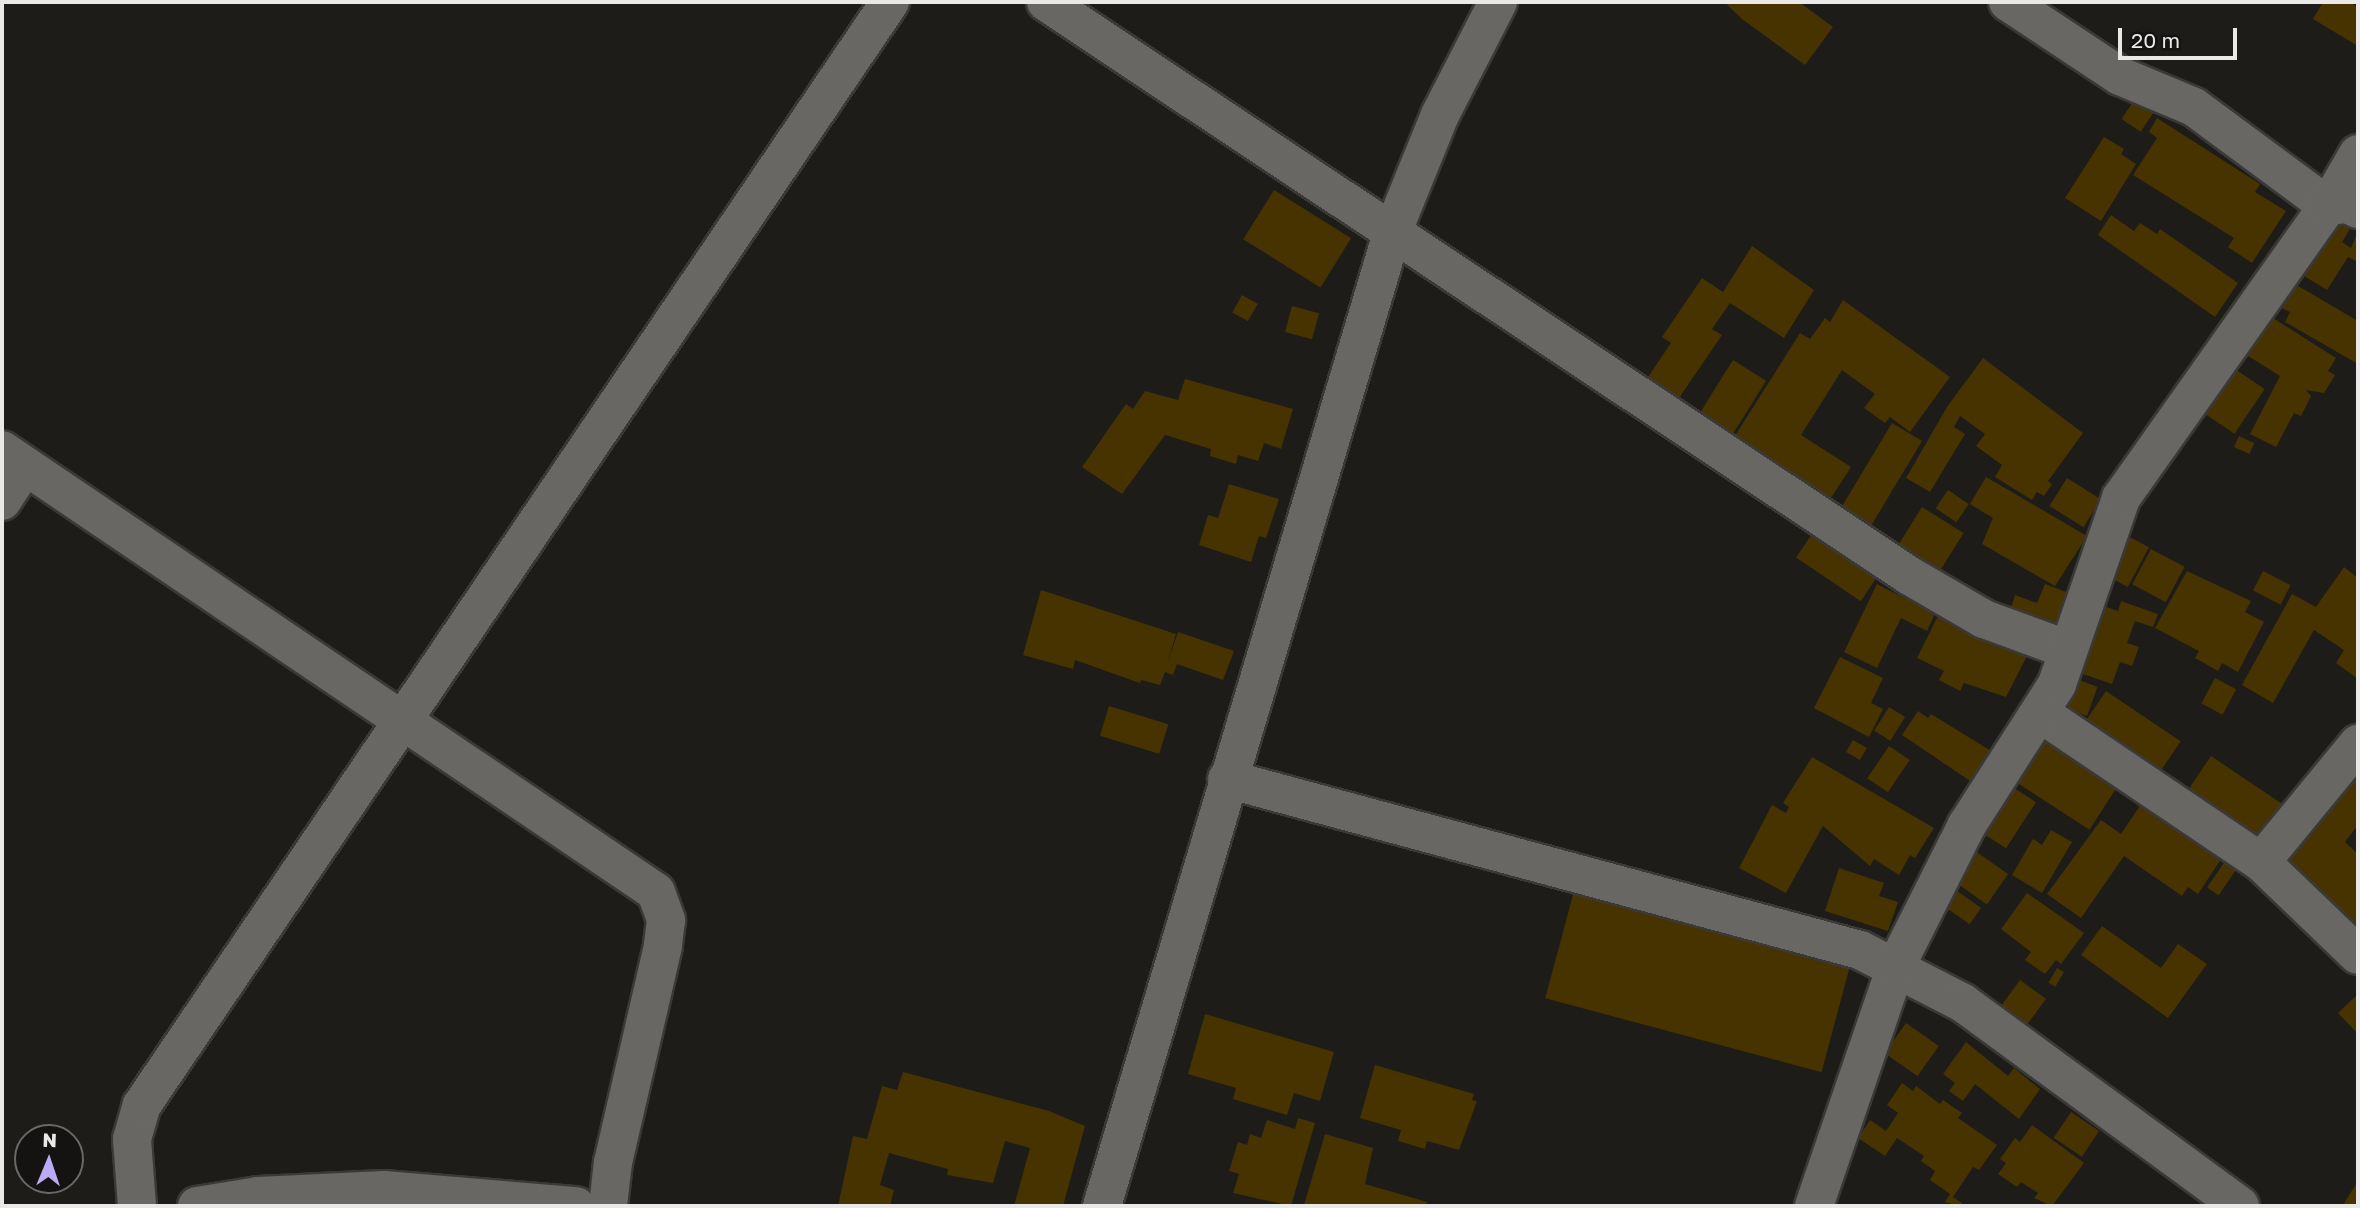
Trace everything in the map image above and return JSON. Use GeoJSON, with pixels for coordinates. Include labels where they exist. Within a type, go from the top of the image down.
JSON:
{"type":"FeatureCollection","features":[{"type":"Feature","properties":{"kind":"street"},"geometry":{"type":"LineString","coordinates":[[137,1206],[132,1139],[142,1105],[890,2]]}},
{"type":"Feature","properties":{"kind":"street"},"geometry":{"type":"LineString","coordinates":[[1046,2],[1910,576],[1984,620],[2066,649]]}},
{"type":"Feature","properties":{"kind":"street"},"geometry":{"type":"LineString","coordinates":[[1102,1206],[1227,779],[1392,233],[1440,114],[1499,2]]}},
{"type":"Feature","properties":{"kind":"street"},"geometry":{"type":"LineString","coordinates":[[2008,2],[2120,76],[2194,107],[2343,208]]}},
{"type":"Feature","properties":{"kind":"street"},"geometry":{"type":"LineString","coordinates":[[1814,1206],[1896,966],[1967,825],[2057,684],[2066,649],[2121,498],[2343,208],[2358,154]]}},
{"type":"Feature","properties":{"kind":"street"},"geometry":{"type":"LineString","coordinates":[[2,501],[13,458],[656,892],[666,920],[663,946],[613,1162],[608,1206]]}},
{"type":"Feature","properties":{"kind":"street"},"geometry":{"type":"LineString","coordinates":[[2040,713],[2261,862],[2358,955]]}},
{"type":"Feature","properties":{"kind":"street"},"geometry":{"type":"LineString","coordinates":[[2261,862],[2358,744]]}},
{"type":"Feature","properties":{"kind":"street"},"geometry":{"type":"LineString","coordinates":[[1227,779],[1817,936],[1896,966],[1964,1003],[2240,1206]]}},
{"type":"Feature","properties":{"kind":"street"},"geometry":{"type":"LineString","coordinates":[[197,1206],[258,1196],[384,1190],[576,1206]]}},
{"type":"Feature","properties":{"kind":"building"},"geometry":{"type":"Polygon","coordinates":[[[1730,2],[1799,2],[1833,27],[1805,65],[1742,19],[1727,5],[1730,2]]]}},
{"type":"Feature","properties":{"kind":"building"},"geometry":{"type":"Polygon","coordinates":[[[2323,2],[2349,2],[2358,7],[2356,45],[2313,19],[2323,2]]]}},
{"type":"Feature","properties":{"kind":"building"},"geometry":{"type":"Polygon","coordinates":[[[2135,99],[2154,112],[2141,132],[2122,119],[2135,99]]]}},
{"type":"Feature","properties":{"kind":"building"},"geometry":{"type":"Polygon","coordinates":[[[2157,118],[2260,184],[2255,192],[2286,211],[2252,263],[2228,247],[2234,238],[2133,175],[2157,138],[2149,132],[2157,118]]]}},
{"type":"Feature","properties":{"kind":"building"},"geometry":{"type":"Polygon","coordinates":[[[2104,137],[2124,149],[2121,154],[2136,164],[2101,221],[2065,198],[2104,137]]]}},
{"type":"Feature","properties":{"kind":"building"},"geometry":{"type":"Polygon","coordinates":[[[1274,190],[1351,238],[1320,287],[1243,239],[1274,190]]]}},
{"type":"Feature","properties":{"kind":"building"},"geometry":{"type":"Polygon","coordinates":[[[2111,215],[2134,231],[2140,223],[2157,234],[2160,229],[2238,283],[2215,317],[2098,235],[2111,215]]]}},
{"type":"Feature","properties":{"kind":"building"},"geometry":{"type":"Polygon","coordinates":[[[2329,217],[2350,229],[2342,242],[2351,248],[2358,232],[2358,262],[2348,257],[2327,290],[2296,271],[2329,217]]]}},
{"type":"Feature","properties":{"kind":"building"},"geometry":{"type":"Polygon","coordinates":[[[1752,246],[1814,290],[1784,338],[1730,303],[1712,329],[1722,335],[1677,401],[1646,380],[1671,343],[1662,337],[1702,278],[1723,292],[1752,246]]]}},
{"type":"Feature","properties":{"kind":"building"},"geometry":{"type":"Polygon","coordinates":[[[2293,283],[2358,321],[2358,364],[2285,322],[2290,312],[2280,307],[2293,283]]]}},
{"type":"Feature","properties":{"kind":"building"},"geometry":{"type":"Polygon","coordinates":[[[1242,295],[1258,304],[1248,321],[1232,312],[1242,295]]]}},
{"type":"Feature","properties":{"kind":"building"},"geometry":{"type":"Polygon","coordinates":[[[1843,300],[1950,377],[1910,432],[1890,417],[1885,423],[1864,408],[1875,394],[1842,370],[1801,435],[1851,467],[1829,501],[1733,439],[1800,333],[1810,339],[1825,318],[1830,322],[1843,300]]]}},
{"type":"Feature","properties":{"kind":"building"},"geometry":{"type":"Polygon","coordinates":[[[1292,306],[1319,313],[1312,339],[1285,332],[1292,306]]]}},
{"type":"Feature","properties":{"kind":"building"},"geometry":{"type":"Polygon","coordinates":[[[2265,313],[2336,358],[2328,371],[2335,375],[2324,393],[2306,390],[2311,396],[2301,416],[2294,413],[2276,447],[2250,434],[2280,376],[2245,354],[2265,313]]]}},
{"type":"Feature","properties":{"kind":"building"},"geometry":{"type":"Polygon","coordinates":[[[1983,358],[2083,433],[2048,481],[2052,484],[2044,496],[2037,492],[2032,500],[1995,477],[2002,465],[1976,446],[1985,434],[1960,416],[1954,427],[1965,434],[1930,492],[1906,478],[1947,407],[1983,358]]]}},
{"type":"Feature","properties":{"kind":"building"},"geometry":{"type":"Polygon","coordinates":[[[1733,360],[1766,381],[1731,437],[1698,416],[1733,360]]]}},
{"type":"Feature","properties":{"kind":"building"},"geometry":{"type":"Polygon","coordinates":[[[2229,365],[2265,389],[2234,434],[2199,410],[2229,365]]]}},
{"type":"Feature","properties":{"kind":"building"},"geometry":{"type":"Polygon","coordinates":[[[1185,379],[1293,409],[1281,449],[1264,443],[1258,461],[1238,455],[1236,464],[1210,456],[1211,449],[1165,435],[1122,494],[1082,467],[1126,404],[1133,409],[1145,391],[1178,400],[1185,379]]]}},
{"type":"Feature","properties":{"kind":"building"},"geometry":{"type":"Polygon","coordinates":[[[1892,423],[1922,441],[1869,528],[1839,510],[1892,423]]]}},
{"type":"Feature","properties":{"kind":"building"},"geometry":{"type":"Polygon","coordinates":[[[2239,436],[2254,443],[2249,454],[2234,447],[2239,436]]]}},
{"type":"Feature","properties":{"kind":"building"},"geometry":{"type":"Polygon","coordinates":[[[1986,477],[2087,536],[2055,586],[1982,544],[1993,518],[1970,504],[1986,477]]]}},
{"type":"Feature","properties":{"kind":"building"},"geometry":{"type":"Polygon","coordinates":[[[2067,478],[2101,499],[2083,527],[2050,506],[2067,478]]]}},
{"type":"Feature","properties":{"kind":"building"},"geometry":{"type":"Polygon","coordinates":[[[1229,484],[1279,499],[1266,538],[1259,536],[1251,562],[1199,545],[1208,515],[1218,518],[1229,484]]]}},
{"type":"Feature","properties":{"kind":"building"},"geometry":{"type":"Polygon","coordinates":[[[1948,490],[1969,504],[1956,522],[1936,508],[1948,490]]]}},
{"type":"Feature","properties":{"kind":"building"},"geometry":{"type":"Polygon","coordinates":[[[1922,507],[1964,533],[1940,571],[1898,545],[1922,507]]]}},
{"type":"Feature","properties":{"kind":"building"},"geometry":{"type":"Polygon","coordinates":[[[1814,531],[1879,575],[1861,601],[1796,558],[1814,531]]]}},
{"type":"Feature","properties":{"kind":"building"},"geometry":{"type":"Polygon","coordinates":[[[2126,535],[2149,547],[2128,587],[2105,575],[2126,535]]]}},
{"type":"Feature","properties":{"kind":"building"},"geometry":{"type":"Polygon","coordinates":[[[2151,549],[2185,567],[2166,602],[2132,584],[2151,549]]]}},
{"type":"Feature","properties":{"kind":"building"},"geometry":{"type":"Polygon","coordinates":[[[2344,567],[2358,578],[2358,679],[2336,663],[2344,650],[2314,630],[2273,703],[2242,685],[2292,594],[2316,607],[2344,567]]]}},
{"type":"Feature","properties":{"kind":"building"},"geometry":{"type":"Polygon","coordinates":[[[2187,571],[2251,601],[2245,612],[2264,622],[2238,672],[2222,663],[2218,671],[2195,658],[2199,651],[2155,628],[2187,571]]]}},
{"type":"Feature","properties":{"kind":"building"},"geometry":{"type":"Polygon","coordinates":[[[2263,571],[2291,585],[2281,605],[2253,591],[2263,571]]]}},
{"type":"Feature","properties":{"kind":"building"},"geometry":{"type":"Polygon","coordinates":[[[1877,584],[1908,600],[1911,593],[1938,607],[1927,631],[1901,618],[1877,668],[1844,652],[1877,584]]]}},
{"type":"Feature","properties":{"kind":"building"},"geometry":{"type":"Polygon","coordinates":[[[2045,584],[2069,593],[2055,629],[2010,611],[2015,595],[2037,603],[2045,584]]]}},
{"type":"Feature","properties":{"kind":"building"},"geometry":{"type":"Polygon","coordinates":[[[1041,590],[1176,634],[1167,664],[1178,632],[1234,651],[1223,680],[1177,664],[1173,675],[1165,672],[1160,685],[1141,680],[1140,683],[1075,660],[1073,669],[1023,655],[1041,590]]]}},
{"type":"Feature","properties":{"kind":"building"},"geometry":{"type":"Polygon","coordinates":[[[2121,601],[2158,614],[2153,627],[2135,621],[2127,643],[2139,647],[2132,666],[2120,662],[2112,684],[2074,671],[2098,604],[2118,611],[2121,601]]]}},
{"type":"Feature","properties":{"kind":"building"},"geometry":{"type":"Polygon","coordinates":[[[1941,610],[2028,654],[2006,697],[1964,683],[1960,691],[1939,680],[1944,671],[1917,658],[1941,610]]]}},
{"type":"Feature","properties":{"kind":"building"},"geometry":{"type":"Polygon","coordinates":[[[1840,657],[1883,678],[1871,703],[1883,709],[1869,737],[1814,708],[1840,657]]]}},
{"type":"Feature","properties":{"kind":"building"},"geometry":{"type":"Polygon","coordinates":[[[2215,678],[2236,689],[2223,715],[2201,704],[2215,678]]]}},
{"type":"Feature","properties":{"kind":"building"},"geometry":{"type":"Polygon","coordinates":[[[2076,679],[2098,687],[2087,716],[2065,708],[2076,679]]]}},
{"type":"Feature","properties":{"kind":"building"},"geometry":{"type":"Polygon","coordinates":[[[2106,691],[2181,741],[2157,776],[2083,726],[2106,691]]]}},
{"type":"Feature","properties":{"kind":"building"},"geometry":{"type":"Polygon","coordinates":[[[1109,706],[1168,724],[1159,754],[1100,736],[1109,706]]]}},
{"type":"Feature","properties":{"kind":"building"},"geometry":{"type":"Polygon","coordinates":[[[1889,707],[1905,717],[1890,741],[1874,731],[1889,707]]]}},
{"type":"Feature","properties":{"kind":"building"},"geometry":{"type":"Polygon","coordinates":[[[1918,711],[1928,718],[1931,714],[1996,754],[1976,785],[1902,735],[1918,711]]]}},
{"type":"Feature","properties":{"kind":"building"},"geometry":{"type":"Polygon","coordinates":[[[2041,728],[2122,780],[2089,830],[2009,777],[2041,728]]]}},
{"type":"Feature","properties":{"kind":"building"},"geometry":{"type":"Polygon","coordinates":[[[1853,740],[1867,748],[1860,760],[1846,752],[1853,740]]]}},
{"type":"Feature","properties":{"kind":"building"},"geometry":{"type":"Polygon","coordinates":[[[1889,746],[1910,760],[1888,792],[1867,778],[1889,746]]]}},
{"type":"Feature","properties":{"kind":"building"},"geometry":{"type":"Polygon","coordinates":[[[2211,756],[2282,804],[2256,843],[2185,795],[2211,756]]]}},
{"type":"Feature","properties":{"kind":"building"},"geometry":{"type":"Polygon","coordinates":[[[1812,757],[1934,828],[1915,858],[1910,855],[1899,875],[1874,859],[1870,866],[1823,826],[1786,893],[1739,868],[1772,805],[1786,813],[1789,807],[1783,803],[1812,757]]]}},
{"type":"Feature","properties":{"kind":"building"},"geometry":{"type":"Polygon","coordinates":[[[2358,759],[2358,825],[2345,842],[2358,854],[2356,928],[2279,863],[2358,759]]]}},
{"type":"Feature","properties":{"kind":"building"},"geometry":{"type":"Polygon","coordinates":[[[2005,782],[2036,802],[2006,848],[1975,828],[2005,782]]]}},
{"type":"Feature","properties":{"kind":"building"},"geometry":{"type":"Polygon","coordinates":[[[2143,801],[2223,856],[2198,894],[2188,887],[2182,896],[2124,856],[2081,918],[2047,894],[2101,820],[2121,834],[2143,801]]]}},
{"type":"Feature","properties":{"kind":"building"},"geometry":{"type":"Polygon","coordinates":[[[2051,830],[2072,842],[2042,893],[2012,875],[2033,839],[2042,845],[2051,830]]]}},
{"type":"Feature","properties":{"kind":"building"},"geometry":{"type":"Polygon","coordinates":[[[1968,846],[2008,874],[1987,904],[1947,876],[1968,846]]]}},
{"type":"Feature","properties":{"kind":"building"},"geometry":{"type":"Polygon","coordinates":[[[2225,861],[2237,869],[2219,895],[2207,888],[2225,861]]]}},
{"type":"Feature","properties":{"kind":"building"},"geometry":{"type":"Polygon","coordinates":[[[1839,868],[1884,883],[1879,896],[1898,902],[1888,931],[1825,911],[1839,868]]]}},
{"type":"Feature","properties":{"kind":"building"},"geometry":{"type":"Polygon","coordinates":[[[1950,886],[1981,908],[1970,924],[1939,902],[1950,886]]]}},
{"type":"Feature","properties":{"kind":"building"},"geometry":{"type":"Polygon","coordinates":[[[1574,891],[1850,965],[1822,1072],[1545,998],[1574,891]]]}},
{"type":"Feature","properties":{"kind":"building"},"geometry":{"type":"Polygon","coordinates":[[[2027,893],[2084,933],[2061,964],[2056,960],[2045,974],[2025,960],[2031,952],[2001,929],[2027,893]]]}},
{"type":"Feature","properties":{"kind":"building"},"geometry":{"type":"Polygon","coordinates":[[[2102,926],[2161,968],[2178,944],[2207,964],[2168,1018],[2081,955],[2102,926]]]}},
{"type":"Feature","properties":{"kind":"building"},"geometry":{"type":"Polygon","coordinates":[[[2057,968],[2064,972],[2055,987],[2048,983],[2057,968]]]}},
{"type":"Feature","properties":{"kind":"building"},"geometry":{"type":"Polygon","coordinates":[[[2020,980],[2046,999],[2026,1026],[2000,1008],[2020,980]]]}},
{"type":"Feature","properties":{"kind":"building"},"geometry":{"type":"Polygon","coordinates":[[[2358,994],[2358,1034],[2338,1013],[2358,994]]]}},
{"type":"Feature","properties":{"kind":"building"},"geometry":{"type":"Polygon","coordinates":[[[1205,1014],[1334,1052],[1320,1101],[1294,1093],[1287,1115],[1233,1099],[1236,1088],[1188,1074],[1205,1014]]]}},
{"type":"Feature","properties":{"kind":"building"},"geometry":{"type":"Polygon","coordinates":[[[1906,1023],[1939,1046],[1918,1076],[1885,1053],[1906,1023]]]}},
{"type":"Feature","properties":{"kind":"building"},"geometry":{"type":"Polygon","coordinates":[[[1966,1042],[2008,1076],[2014,1068],[2040,1089],[2019,1119],[1975,1084],[1963,1101],[1949,1091],[1955,1083],[1943,1074],[1966,1042]]]}},
{"type":"Feature","properties":{"kind":"building"},"geometry":{"type":"Polygon","coordinates":[[[1375,1065],[1474,1094],[1472,1100],[1477,1101],[1459,1150],[1427,1141],[1425,1149],[1398,1141],[1401,1130],[1360,1118],[1375,1065]]]}},
{"type":"Feature","properties":{"kind":"building"},"geometry":{"type":"Polygon","coordinates":[[[903,1072],[1049,1111],[1085,1126],[1063,1206],[1014,1206],[1030,1148],[1005,1141],[993,1183],[947,1175],[948,1169],[889,1153],[880,1185],[894,1190],[890,1206],[838,1206],[853,1136],[867,1139],[882,1086],[897,1090],[903,1072]]]}},
{"type":"Feature","properties":{"kind":"building"},"geometry":{"type":"Polygon","coordinates":[[[1902,1083],[1913,1091],[1916,1086],[1940,1104],[1943,1100],[1962,1113],[1958,1118],[1997,1145],[1979,1170],[1973,1167],[1953,1197],[1962,1203],[1960,1206],[1945,1202],[1950,1194],[1930,1180],[1935,1171],[1921,1161],[1924,1156],[1897,1138],[1885,1156],[1858,1138],[1870,1120],[1886,1131],[1898,1113],[1887,1105],[1902,1083]]]}},
{"type":"Feature","properties":{"kind":"building"},"geometry":{"type":"Polygon","coordinates":[[[2071,1112],[2099,1131],[2082,1157],[2054,1138],[2071,1112]]]}},
{"type":"Feature","properties":{"kind":"building"},"geometry":{"type":"Polygon","coordinates":[[[1298,1118],[1315,1123],[1291,1206],[1233,1193],[1239,1174],[1229,1171],[1238,1142],[1247,1145],[1250,1134],[1261,1138],[1267,1120],[1295,1129],[1298,1118]]]}},
{"type":"Feature","properties":{"kind":"building"},"geometry":{"type":"Polygon","coordinates":[[[2032,1125],[2084,1163],[2052,1206],[2034,1198],[2038,1193],[2021,1182],[2017,1187],[1998,1174],[2006,1163],[2000,1159],[2015,1138],[2020,1142],[2032,1125]]]}},
{"type":"Feature","properties":{"kind":"building"},"geometry":{"type":"Polygon","coordinates":[[[1325,1134],[1373,1148],[1365,1184],[1427,1202],[1425,1206],[1304,1205],[1325,1134]]]}},
{"type":"Feature","properties":{"kind":"building"},"geometry":{"type":"Polygon","coordinates":[[[2358,1181],[2358,1206],[2349,1206],[2344,1203],[2358,1181]]]}}]}
